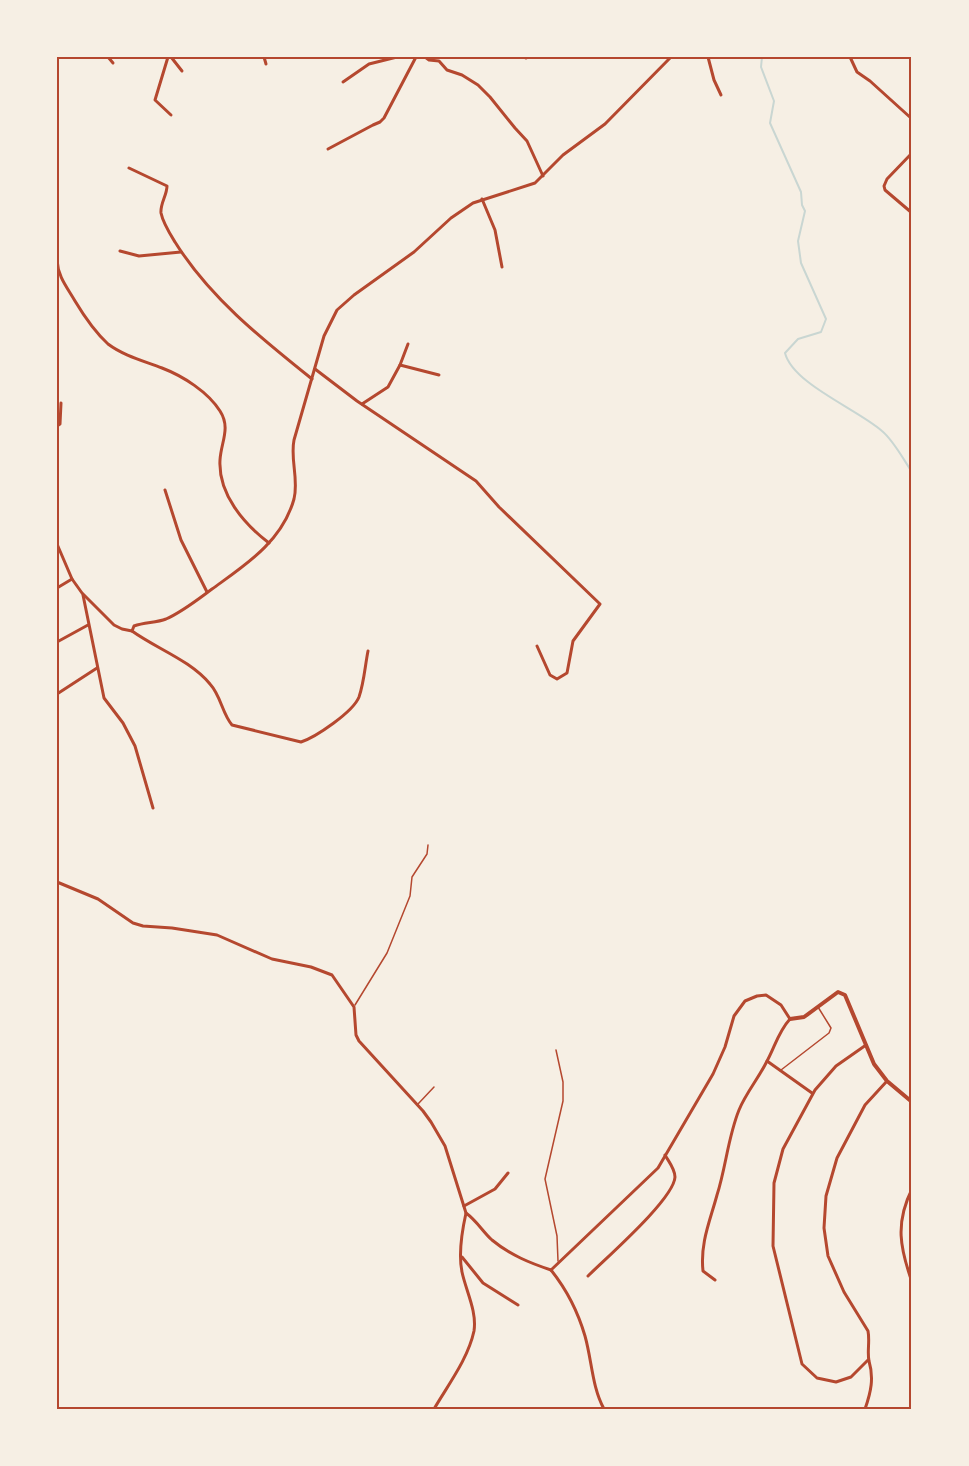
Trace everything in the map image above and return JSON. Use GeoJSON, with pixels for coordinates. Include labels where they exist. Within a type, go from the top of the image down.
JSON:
{"type":"FeatureCollection","features":[{"type":"Feature","properties":{"kind":"street"},"geometry":{"type":"LineString","coordinates":[[108,57],[113,63]]}},
{"type":"Feature","properties":{"kind":"street"},"geometry":{"type":"LineString","coordinates":[[170,57],[182,71]]}},
{"type":"Feature","properties":{"kind":"street"},"geometry":{"type":"LineString","coordinates":[[170,57],[155,100],[171,115]]}},
{"type":"Feature","properties":{"kind":"street"},"geometry":{"type":"LineString","coordinates":[[264,57],[266,64]]}},
{"type":"Feature","properties":{"kind":"street"},"geometry":{"type":"LineString","coordinates":[[343,82],[369,64],[397,57]]}},
{"type":"Feature","properties":{"kind":"street"},"geometry":{"type":"LineString","coordinates":[[327,149],[384,118],[416,57]]}},
{"type":"Feature","properties":{"kind":"street"},"geometry":{"type":"LineString","coordinates":[[425,57],[429,60],[440,61],[447,70],[462,75],[478,85],[490,97],[527,141],[543,176]]}},
{"type":"Feature","properties":{"kind":"street"},"geometry":{"type":"LineString","coordinates":[[132,631],[134,626],[159,621],[180,612],[260,554],[285,519],[294,499],[296,471],[292,447],[324,336],[337,310],[414,252],[451,218],[482,199],[526,187],[543,176],[563,155],[605,124],[671,57]]}},
{"type":"Feature","properties":{"kind":"street"},"geometry":{"type":"LineString","coordinates":[[708,57],[714,80],[722,94]]}},
{"type":"Feature","properties":{"kind":"street"},"geometry":{"type":"LineString","coordinates":[[850,57],[857,72],[912,119]]}},
{"type":"Feature","properties":{"kind":"street"},"geometry":{"type":"LineString","coordinates":[[912,153],[884,186],[885,190],[912,213]]}},
{"type":"Feature","properties":{"kind":"street"},"geometry":{"type":"LineString","coordinates":[[129,168],[167,186],[161,214],[170,234],[181,252],[228,308],[312,379]]}},
{"type":"Feature","properties":{"kind":"street"},"geometry":{"type":"LineString","coordinates":[[482,199],[495,230],[502,267]]}},
{"type":"Feature","properties":{"kind":"street"},"geometry":{"type":"LineString","coordinates":[[120,251],[139,256],[181,252]]}},
{"type":"Feature","properties":{"kind":"street"},"geometry":{"type":"LineString","coordinates":[[57,260],[61,280],[87,320],[108,344],[134,358],[183,378],[220,410],[226,426],[220,471],[226,495],[253,531],[269,543]]}},
{"type":"Feature","properties":{"kind":"street"},"geometry":{"type":"LineString","coordinates":[[362,404],[388,387],[408,344]]}},
{"type":"Feature","properties":{"kind":"street"},"geometry":{"type":"LineString","coordinates":[[400,365],[439,375]]}},
{"type":"Feature","properties":{"kind":"street"},"geometry":{"type":"LineString","coordinates":[[315,369],[476,482],[600,604],[573,641],[567,673],[557,679],[550,675],[537,646]]}},
{"type":"Feature","properties":{"kind":"street"},"geometry":{"type":"LineString","coordinates":[[57,426],[60,424],[61,403]]}},
{"type":"Feature","properties":{"kind":"street"},"geometry":{"type":"LineString","coordinates":[[165,490],[181,540],[207,592]]}},
{"type":"Feature","properties":{"kind":"street"},"geometry":{"type":"LineString","coordinates":[[57,544],[72,579],[82,593],[114,625],[132,631],[198,672],[212,685],[226,719],[232,725],[301,742],[309,740],[329,726],[358,700],[368,651]]}},
{"type":"Feature","properties":{"kind":"street"},"geometry":{"type":"LineString","coordinates":[[57,588],[72,579]]}},
{"type":"Feature","properties":{"kind":"street"},"geometry":{"type":"LineString","coordinates":[[82,593],[104,698],[123,723],[135,746],[153,808]]}},
{"type":"Feature","properties":{"kind":"street"},"geometry":{"type":"LineString","coordinates":[[57,642],[88,625]]}},
{"type":"Feature","properties":{"kind":"street"},"geometry":{"type":"LineString","coordinates":[[57,693],[97,668]]}},
{"type":"Feature","properties":{"kind":"street"},"geometry":{"type":"LineString","coordinates":[[57,882],[99,899],[133,923],[217,934],[272,959],[325,972],[339,982],[354,1007],[356,1035],[359,1041],[383,1070],[418,1105],[445,1146],[466,1213],[460,1256],[462,1272],[473,1310],[474,1331],[465,1355],[434,1409]]}},
{"type":"Feature","properties":{"kind":"street"},"geometry":{"type":"LineString","coordinates":[[716,1280],[703,1271],[701,1256],[705,1230],[718,1194],[738,1113],[748,1090],[767,1061],[781,1028],[790,1019],[804,1017],[838,992],[845,995],[874,1064],[887,1081],[912,1102]]}},
{"type":"Feature","properties":{"kind":"street"},"geometry":{"type":"LineString","coordinates":[[551,1270],[658,1168],[713,1074],[725,1047],[734,1016],[745,1001],[766,995],[782,1005],[790,1019]]}},
{"type":"Feature","properties":{"kind":"street"},"geometry":{"type":"LineString","coordinates":[[866,1045],[836,1066],[813,1094],[799,1117],[778,1163],[774,1184],[773,1246],[802,1364],[818,1378],[836,1382],[851,1377],[868,1360],[870,1340],[868,1331],[836,1276],[828,1257],[824,1228],[826,1196],[837,1158],[865,1105],[887,1081]]}},
{"type":"Feature","properties":{"kind":"street"},"geometry":{"type":"LineString","coordinates":[[767,1061],[813,1094]]}},
{"type":"Feature","properties":{"kind":"street"},"geometry":{"type":"LineString","coordinates":[[588,1276],[655,1209],[670,1190],[675,1177],[665,1155]]}},
{"type":"Feature","properties":{"kind":"street"},"geometry":{"type":"LineString","coordinates":[[464,1206],[495,1189],[508,1173]]}},
{"type":"Feature","properties":{"kind":"street"},"geometry":{"type":"LineString","coordinates":[[912,1189],[903,1214],[900,1234],[903,1255],[912,1282]]}},
{"type":"Feature","properties":{"kind":"street"},"geometry":{"type":"LineString","coordinates":[[466,1213],[476,1220],[491,1239],[515,1256],[551,1270],[566,1289],[585,1336],[598,1397],[604,1409]]}},
{"type":"Feature","properties":{"kind":"street"},"geometry":{"type":"LineString","coordinates":[[460,1256],[483,1283],[518,1305]]}},
{"type":"Feature","properties":{"kind":"street"},"geometry":{"type":"LineString","coordinates":[[865,1409],[872,1381],[872,1366],[868,1360]]}},
{"type":"Feature","properties":{"kind":"lane"},"geometry":{"type":"LineString","coordinates":[[354,1007],[387,953],[410,896],[412,877],[427,854],[428,845]]}},
{"type":"Feature","properties":{"kind":"lane"},"geometry":{"type":"LineString","coordinates":[[780,1070],[829,1033],[831,1028],[818,1007]]}},
{"type":"Feature","properties":{"kind":"lane"},"geometry":{"type":"LineString","coordinates":[[556,1050],[563,1082],[563,1101],[545,1179],[557,1236],[558,1264]]}},
{"type":"Feature","properties":{"kind":"lane"},"geometry":{"type":"LineString","coordinates":[[418,1105],[434,1087]]}},
{"type":"Feature","properties":{"kind":"waterway"},"geometry":{"type":"LineString","coordinates":[[762,57],[761,67],[774,101],[770,123],[801,192],[805,211],[798,241],[801,263],[826,319],[821,332],[798,339],[785,353],[790,364],[813,386],[882,431],[912,472]]}}]}
